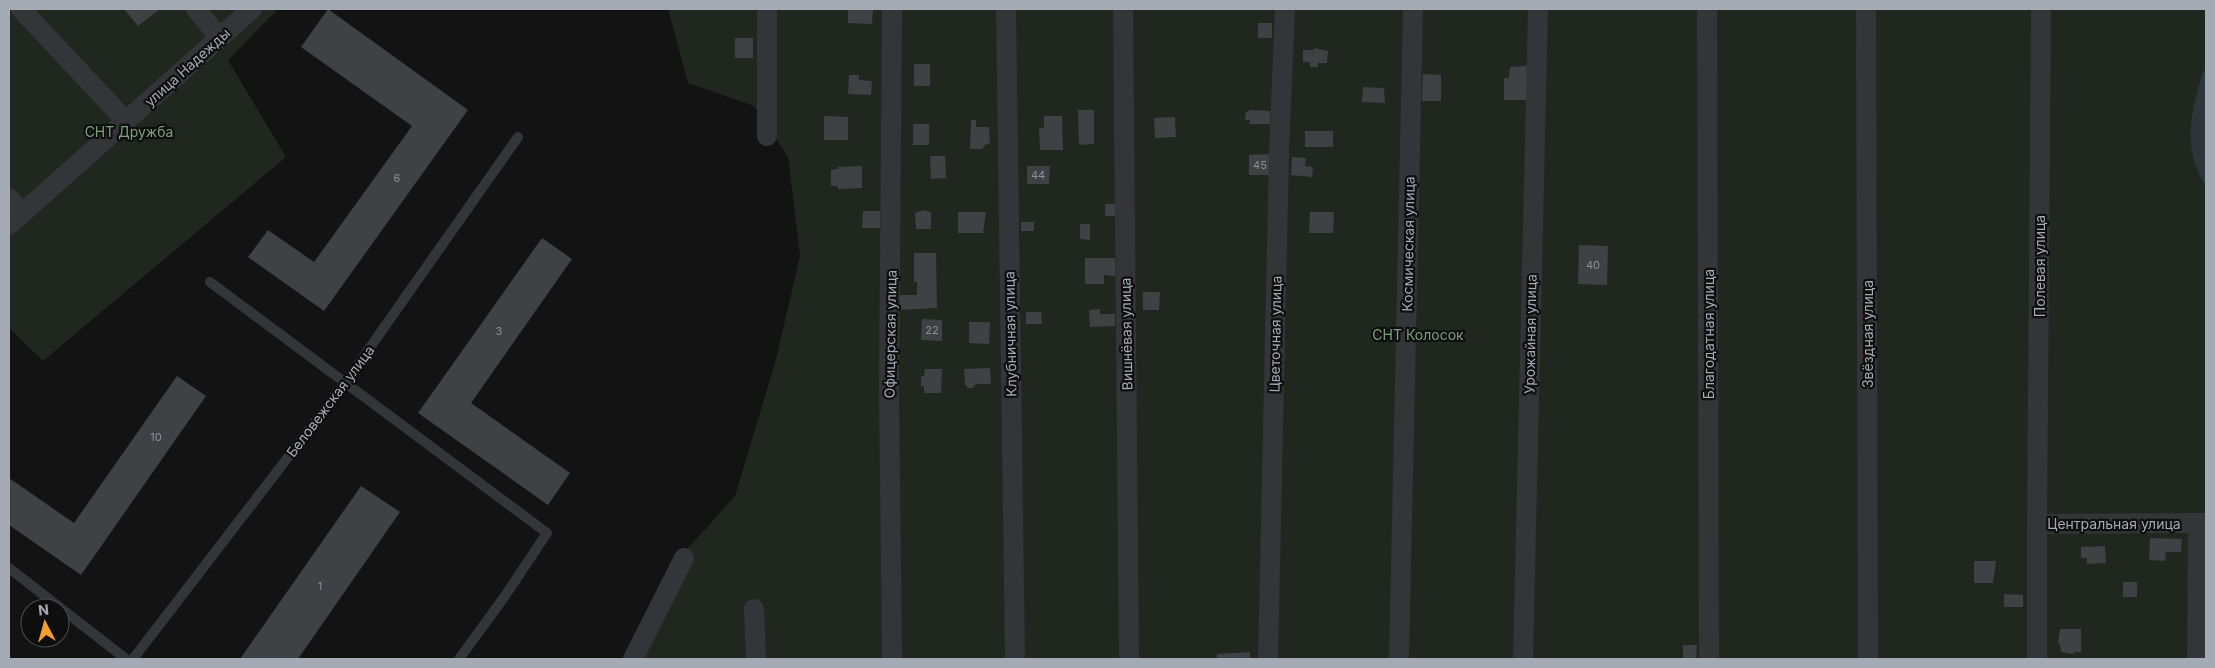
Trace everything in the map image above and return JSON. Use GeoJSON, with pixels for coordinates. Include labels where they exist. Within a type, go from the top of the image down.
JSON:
{"type":"FeatureCollection","features":[{"type":"Feature","properties":{"kind":"street"},"geometry":{"type":"LineString","coordinates":[[21,9],[126,121]]}},
{"type":"Feature","properties":{"kind":"street"},"geometry":{"type":"LineString","coordinates":[[196,9],[219,37]]}},
{"type":"Feature","properties":{"kind":"street","name":"улица Надежды"},"geometry":{"type":"LineString","coordinates":[[15,219],[252,9]]}},
{"type":"Feature","properties":{"kind":"street"},"geometry":{"type":"LineString","coordinates":[[766,136],[767,9]]}},
{"type":"Feature","properties":{"kind":"street","name":"Офицерская улица"},"geometry":{"type":"LineString","coordinates":[[892,9],[889,388],[892,659]]}},
{"type":"Feature","properties":{"kind":"street","name":"Клубничная улица"},"geometry":{"type":"LineString","coordinates":[[1006,9],[1015,659]]}},
{"type":"Feature","properties":{"kind":"street","name":"Вишнёвая улица"},"geometry":{"type":"LineString","coordinates":[[1123,9],[1129,659]]}},
{"type":"Feature","properties":{"kind":"street","name":"Цветочная улица"},"geometry":{"type":"LineString","coordinates":[[1268,659],[1279,152],[1285,9]]}},
{"type":"Feature","properties":{"kind":"street","name":"Космическая улица"},"geometry":{"type":"LineString","coordinates":[[1399,659],[1413,9]]}},
{"type":"Feature","properties":{"kind":"street","name":"Урожайная улица"},"geometry":{"type":"LineString","coordinates":[[1523,659],[1538,9]]}},
{"type":"Feature","properties":{"kind":"street","name":"Благодатная улица"},"geometry":{"type":"LineString","coordinates":[[1707,9],[1709,659]]}},
{"type":"Feature","properties":{"kind":"street","name":"Звёздная улица"},"geometry":{"type":"LineString","coordinates":[[1866,9],[1868,659]]}},
{"type":"Feature","properties":{"kind":"street","name":"Полевая улица"},"geometry":{"type":"LineString","coordinates":[[2037,524],[2041,9]]}},
{"type":"Feature","properties":{"kind":"street"},"geometry":{"type":"LineString","coordinates":[[9,198],[15,219]]}},
{"type":"Feature","properties":{"kind":"street"},"geometry":{"type":"LineString","coordinates":[[2197,659],[2202,523]]}},
{"type":"Feature","properties":{"kind":"street","name":"Центральная улица"},"geometry":{"type":"LineString","coordinates":[[2037,659],[2037,524],[2202,523]]}},
{"type":"Feature","properties":{"kind":"street"},"geometry":{"type":"LineString","coordinates":[[633,659],[684,558]]}},
{"type":"Feature","properties":{"kind":"street"},"geometry":{"type":"LineString","coordinates":[[754,610],[756,659]]}},
{"type":"Feature","properties":{"kind":"lane","name":"Беловежская улица"},"geometry":{"type":"LineString","coordinates":[[134,659],[345,383],[518,137]]}},
{"type":"Feature","properties":{"kind":"lane"},"geometry":{"type":"LineString","coordinates":[[210,282],[547,533],[505,596],[459,659]]}},
{"type":"Feature","properties":{"kind":"lane"},"geometry":{"type":"LineString","coordinates":[[9,568],[126,659]]}},
{"type":"Feature","properties":{"kind":"green space","name":"СНТ Дружба"},"geometry":{"type":"Polygon","coordinates":[[[9,9],[278,9],[228,60],[286,157],[43,361],[9,328],[9,9]]]}},
{"type":"Feature","properties":{"kind":"green space","name":"СНТ Колосок"},"geometry":{"type":"Polygon","coordinates":[[[668,9],[2206,9],[2206,659],[630,659],[681,556],[735,496],[775,363],[800,256],[788,157],[754,106],[688,83],[668,9]]]}},
{"type":"Feature","properties":{"kind":"shaded area"},"geometry":{"type":"Polygon","coordinates":[[[2206,71],[2206,186],[2193,158],[2191,130],[2195,101],[2203,72],[2206,71]]]}},
{"type":"Feature","properties":{"kind":"building"},"geometry":{"type":"Polygon","coordinates":[[[124,9],[160,9],[138,26],[124,9]]]}},
{"type":"Feature","properties":{"kind":"building"},"geometry":{"type":"Polygon","coordinates":[[[328,9],[468,110],[324,311],[248,257],[268,230],[314,262],[412,126],[301,47],[328,9]]]}},
{"type":"Feature","properties":{"kind":"building"},"geometry":{"type":"Polygon","coordinates":[[[848,9],[873,9],[872,24],[848,23],[848,9]]]}},
{"type":"Feature","properties":{"kind":"building"},"geometry":{"type":"Polygon","coordinates":[[[1258,23],[1272,23],[1272,38],[1258,38],[1258,23]]]}},
{"type":"Feature","properties":{"kind":"building"},"geometry":{"type":"Polygon","coordinates":[[[735,38],[753,38],[753,58],[735,58],[735,38]]]}},
{"type":"Feature","properties":{"kind":"building"},"geometry":{"type":"Polygon","coordinates":[[[1314,48],[1328,51],[1327,63],[1318,63],[1318,67],[1310,67],[1310,62],[1303,62],[1303,50],[1314,50],[1314,48]]]}},
{"type":"Feature","properties":{"kind":"building"},"geometry":{"type":"Polygon","coordinates":[[[914,64],[930,64],[930,86],[914,86],[914,64]]]}},
{"type":"Feature","properties":{"kind":"building"},"geometry":{"type":"Polygon","coordinates":[[[1527,66],[1527,100],[1504,100],[1504,78],[1509,78],[1510,67],[1527,66]]]}},
{"type":"Feature","properties":{"kind":"building"},"geometry":{"type":"Polygon","coordinates":[[[1423,74],[1441,75],[1441,101],[1422,101],[1423,74]]]}},
{"type":"Feature","properties":{"kind":"building"},"geometry":{"type":"Polygon","coordinates":[[[849,75],[859,75],[859,80],[872,81],[871,95],[848,94],[849,75]]]}},
{"type":"Feature","properties":{"kind":"building"},"geometry":{"type":"Polygon","coordinates":[[[1363,87],[1384,88],[1385,103],[1362,102],[1363,87]]]}},
{"type":"Feature","properties":{"kind":"building"},"geometry":{"type":"Polygon","coordinates":[[[1078,110],[1094,110],[1094,144],[1079,145],[1078,110]]]}},
{"type":"Feature","properties":{"kind":"building"},"geometry":{"type":"Polygon","coordinates":[[[1251,110],[1270,111],[1270,124],[1249,124],[1250,120],[1245,120],[1246,112],[1251,110]]]}},
{"type":"Feature","properties":{"kind":"building"},"geometry":{"type":"Polygon","coordinates":[[[824,116],[848,117],[848,140],[824,140],[824,116]]]}},
{"type":"Feature","properties":{"kind":"building"},"geometry":{"type":"Polygon","coordinates":[[[1044,116],[1062,116],[1063,150],[1040,150],[1039,128],[1044,128],[1044,116]]]}},
{"type":"Feature","properties":{"kind":"building"},"geometry":{"type":"Polygon","coordinates":[[[1175,117],[1176,137],[1155,138],[1154,118],[1175,117]]]}},
{"type":"Feature","properties":{"kind":"building"},"geometry":{"type":"Polygon","coordinates":[[[971,120],[976,120],[976,127],[989,127],[990,143],[982,149],[970,149],[971,120]]]}},
{"type":"Feature","properties":{"kind":"building"},"geometry":{"type":"Polygon","coordinates":[[[913,124],[929,124],[929,145],[913,145],[913,124]]]}},
{"type":"Feature","properties":{"kind":"building"},"geometry":{"type":"Polygon","coordinates":[[[1305,131],[1333,131],[1333,147],[1305,147],[1305,131]]]}},
{"type":"Feature","properties":{"kind":"building"},"geometry":{"type":"Polygon","coordinates":[[[1270,154],[1271,175],[1249,175],[1249,155],[1270,154]]]}},
{"type":"Feature","properties":{"kind":"building"},"geometry":{"type":"Polygon","coordinates":[[[930,156],[945,156],[946,178],[931,179],[930,156]]]}},
{"type":"Feature","properties":{"kind":"building"},"geometry":{"type":"Polygon","coordinates":[[[1292,157],[1306,158],[1305,166],[1313,167],[1312,177],[1291,175],[1292,157]]]}},
{"type":"Feature","properties":{"kind":"building"},"geometry":{"type":"Polygon","coordinates":[[[862,166],[862,188],[838,189],[838,186],[831,186],[831,170],[838,169],[838,167],[862,166]]]}},
{"type":"Feature","properties":{"kind":"building"},"geometry":{"type":"Polygon","coordinates":[[[1027,166],[1050,166],[1049,184],[1027,184],[1027,166]]]}},
{"type":"Feature","properties":{"kind":"building"},"geometry":{"type":"Polygon","coordinates":[[[1105,204],[1118,204],[1118,216],[1105,216],[1105,204]]]}},
{"type":"Feature","properties":{"kind":"building"},"geometry":{"type":"Polygon","coordinates":[[[923,210],[931,212],[931,229],[916,229],[915,213],[923,210]]]}},
{"type":"Feature","properties":{"kind":"building"},"geometry":{"type":"Polygon","coordinates":[[[863,211],[880,211],[880,228],[862,228],[863,211]]]}},
{"type":"Feature","properties":{"kind":"building"},"geometry":{"type":"Polygon","coordinates":[[[958,212],[986,212],[983,233],[958,233],[958,212]]]}},
{"type":"Feature","properties":{"kind":"building"},"geometry":{"type":"Polygon","coordinates":[[[1310,212],[1334,212],[1333,233],[1309,233],[1310,212]]]}},
{"type":"Feature","properties":{"kind":"building"},"geometry":{"type":"Polygon","coordinates":[[[1021,222],[1034,222],[1034,231],[1021,231],[1021,222]]]}},
{"type":"Feature","properties":{"kind":"building"},"geometry":{"type":"Polygon","coordinates":[[[1080,224],[1090,224],[1090,240],[1080,239],[1080,224]]]}},
{"type":"Feature","properties":{"kind":"building"},"geometry":{"type":"Polygon","coordinates":[[[542,238],[572,259],[471,403],[570,473],[548,505],[418,413],[542,238]]]}},
{"type":"Feature","properties":{"kind":"building"},"geometry":{"type":"Polygon","coordinates":[[[1579,245],[1608,246],[1607,285],[1578,284],[1579,245]]]}},
{"type":"Feature","properties":{"kind":"building"},"geometry":{"type":"Polygon","coordinates":[[[914,253],[936,253],[937,308],[900,310],[900,295],[917,295],[917,282],[914,282],[914,253]]]}},
{"type":"Feature","properties":{"kind":"building"},"geometry":{"type":"Polygon","coordinates":[[[1085,258],[1115,258],[1115,276],[1104,275],[1104,284],[1085,284],[1085,258]]]}},
{"type":"Feature","properties":{"kind":"building"},"geometry":{"type":"Polygon","coordinates":[[[1143,292],[1160,292],[1159,310],[1143,310],[1143,292]]]}},
{"type":"Feature","properties":{"kind":"building"},"geometry":{"type":"Polygon","coordinates":[[[1100,309],[1100,314],[1115,314],[1115,326],[1090,327],[1089,310],[1100,309]]]}},
{"type":"Feature","properties":{"kind":"building"},"geometry":{"type":"Polygon","coordinates":[[[1026,312],[1041,312],[1042,324],[1026,324],[1026,312]]]}},
{"type":"Feature","properties":{"kind":"building"},"geometry":{"type":"Polygon","coordinates":[[[922,319],[942,320],[942,341],[921,340],[922,319]]]}},
{"type":"Feature","properties":{"kind":"building"},"geometry":{"type":"Polygon","coordinates":[[[969,322],[990,322],[989,344],[969,343],[969,322]]]}},
{"type":"Feature","properties":{"kind":"building"},"geometry":{"type":"Polygon","coordinates":[[[990,368],[991,384],[976,384],[973,388],[968,388],[965,384],[964,369],[990,368]]]}},
{"type":"Feature","properties":{"kind":"building"},"geometry":{"type":"Polygon","coordinates":[[[925,369],[942,369],[941,393],[924,393],[924,386],[921,386],[921,376],[924,376],[925,369]]]}},
{"type":"Feature","properties":{"kind":"building"},"geometry":{"type":"Polygon","coordinates":[[[177,376],[206,396],[81,575],[9,525],[9,478],[74,523],[177,376]]]}},
{"type":"Feature","properties":{"kind":"building"},"geometry":{"type":"Polygon","coordinates":[[[361,486],[400,512],[298,659],[240,659],[361,486]]]}},
{"type":"Feature","properties":{"kind":"building"},"geometry":{"type":"Polygon","coordinates":[[[2150,538],[2182,539],[2181,552],[2166,552],[2165,561],[2149,560],[2150,538]]]}},
{"type":"Feature","properties":{"kind":"building"},"geometry":{"type":"Polygon","coordinates":[[[2105,546],[2106,563],[2087,564],[2087,558],[2081,558],[2081,547],[2105,546]]]}},
{"type":"Feature","properties":{"kind":"building"},"geometry":{"type":"Polygon","coordinates":[[[1974,561],[1996,561],[1993,583],[1974,583],[1974,561]]]}},
{"type":"Feature","properties":{"kind":"building"},"geometry":{"type":"Polygon","coordinates":[[[2123,582],[2137,582],[2137,597],[2123,597],[2123,582]]]}},
{"type":"Feature","properties":{"kind":"building"},"geometry":{"type":"Polygon","coordinates":[[[2004,594],[2023,595],[2023,607],[2004,607],[2004,594]]]}},
{"type":"Feature","properties":{"kind":"building"},"geometry":{"type":"Polygon","coordinates":[[[2060,629],[2081,629],[2081,652],[2073,654],[2061,652],[2058,642],[2060,629]]]}},
{"type":"Feature","properties":{"kind":"building"},"geometry":{"type":"Polygon","coordinates":[[[1683,645],[1697,645],[1696,659],[1683,659],[1683,645]]]}},
{"type":"Feature","properties":{"kind":"building"},"geometry":{"type":"Polygon","coordinates":[[[1250,652],[1250,659],[1217,659],[1217,654],[1250,652]]]}}]}
